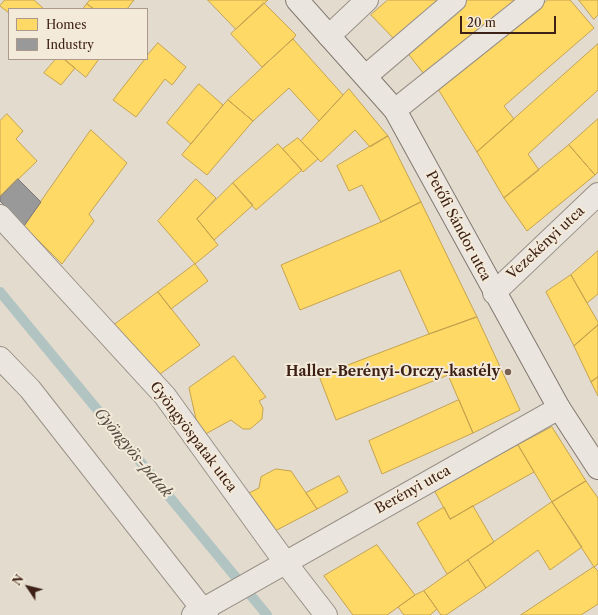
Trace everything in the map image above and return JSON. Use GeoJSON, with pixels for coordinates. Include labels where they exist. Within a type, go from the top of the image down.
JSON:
{"type":"FeatureCollection","features":[{"type":"Feature","properties":{"kind":"street","name":"Petőfi Sándor utca"},"geometry":{"type":"LineString","coordinates":[[297,0],[395,110],[494,293],[559,408],[598,468]]}},
{"type":"Feature","properties":{"kind":"street"},"geometry":{"type":"LineString","coordinates":[[329,36],[367,0]]}},
{"type":"Feature","properties":{"kind":"street"},"geometry":{"type":"LineString","coordinates":[[366,76],[455,0]]}},
{"type":"Feature","properties":{"kind":"street"},"geometry":{"type":"LineString","coordinates":[[395,110],[533,0]]}},
{"type":"Feature","properties":{"kind":"street","name":"Vezekényi utca"},"geometry":{"type":"LineString","coordinates":[[494,293],[598,194]]}},
{"type":"Feature","properties":{"kind":"street","name":"Gyöngyöspatak utca"},"geometry":{"type":"LineString","coordinates":[[0,216],[165,396],[277,568],[326,615]]}},
{"type":"Feature","properties":{"kind":"street"},"geometry":{"type":"LineString","coordinates":[[0,358],[35,396],[204,610]]}},
{"type":"Feature","properties":{"kind":"street","name":"Berényi utca"},"geometry":{"type":"LineString","coordinates":[[204,610],[559,408]]}},
{"type":"Feature","properties":{"kind":"building: Homes"},"geometry":{"type":"Polygon","coordinates":[[[5,0],[34,0],[43,8],[8,8],[8,12],[0,6],[5,0]]]}},
{"type":"Feature","properties":{"kind":"building: Homes"},"geometry":{"type":"Polygon","coordinates":[[[90,0],[134,0],[128,8],[93,8],[87,4],[90,0]]]}},
{"type":"Feature","properties":{"kind":"building: Homes"},"geometry":{"type":"Polygon","coordinates":[[[208,0],[268,0],[236,29],[208,0]]]}},
{"type":"Feature","properties":{"kind":"building: Homes"},"geometry":{"type":"Polygon","coordinates":[[[388,0],[442,0],[395,40],[371,15],[388,0]]]}},
{"type":"Feature","properties":{"kind":"building: Homes"},"geometry":{"type":"Polygon","coordinates":[[[467,0],[522,0],[427,78],[406,51],[467,0]]]}},
{"type":"Feature","properties":{"kind":"building: Homes"},"geometry":{"type":"Polygon","coordinates":[[[548,0],[570,0],[594,28],[504,106],[514,119],[477,152],[438,89],[548,0]]]}},
{"type":"Feature","properties":{"kind":"building: Homes"},"geometry":{"type":"Polygon","coordinates":[[[579,0],[598,0],[598,15],[594,19],[579,0]]]}},
{"type":"Feature","properties":{"kind":"building: Homes"},"geometry":{"type":"Polygon","coordinates":[[[264,3],[296,35],[262,67],[231,34],[264,3]]]}},
{"type":"Feature","properties":{"kind":"building: Homes"},"geometry":{"type":"Polygon","coordinates":[[[87,4],[93,8],[84,8],[87,4]]]}},
{"type":"Feature","properties":{"kind":"building: Homes"},"geometry":{"type":"Polygon","coordinates":[[[293,39],[343,95],[319,121],[289,88],[253,121],[228,100],[293,39]]]}},
{"type":"Feature","properties":{"kind":"building: Homes"},"geometry":{"type":"Polygon","coordinates":[[[158,43],[186,67],[172,85],[165,79],[136,117],[113,100],[144,60],[148,60],[148,55],[158,43]]]}},
{"type":"Feature","properties":{"kind":"building: Homes"},"geometry":{"type":"Polygon","coordinates":[[[598,44],[598,90],[528,154],[539,170],[504,198],[477,152],[598,44]]]}},
{"type":"Feature","properties":{"kind":"building: Homes"},"geometry":{"type":"Polygon","coordinates":[[[55,60],[65,60],[75,68],[61,85],[44,73],[55,60]]]}},
{"type":"Feature","properties":{"kind":"building: Homes"},"geometry":{"type":"Polygon","coordinates":[[[65,60],[98,60],[86,77],[65,60]]]}},
{"type":"Feature","properties":{"kind":"building: Homes"},"geometry":{"type":"Polygon","coordinates":[[[199,84],[223,105],[191,144],[167,123],[199,84]]]}},
{"type":"Feature","properties":{"kind":"building: Homes"},"geometry":{"type":"Polygon","coordinates":[[[349,89],[388,136],[370,147],[355,130],[321,162],[301,141],[349,89]]]}},
{"type":"Feature","properties":{"kind":"building: Homes"},"geometry":{"type":"Polygon","coordinates":[[[228,100],[253,121],[207,175],[182,155],[228,100]]]}},
{"type":"Feature","properties":{"kind":"building: Homes"},"geometry":{"type":"Polygon","coordinates":[[[7,114],[23,131],[16,139],[37,161],[0,197],[0,121],[7,114]]]}},
{"type":"Feature","properties":{"kind":"building: Homes"},"geometry":{"type":"Polygon","coordinates":[[[598,119],[598,172],[595,175],[569,145],[598,119]]]}},
{"type":"Feature","properties":{"kind":"building: Homes"},"geometry":{"type":"Polygon","coordinates":[[[91,130],[127,163],[89,214],[94,221],[62,264],[24,226],[91,130]]]}},
{"type":"Feature","properties":{"kind":"building: Homes"},"geometry":{"type":"Polygon","coordinates":[[[388,136],[421,202],[381,222],[362,185],[349,191],[337,166],[388,136]]]}},
{"type":"Feature","properties":{"kind":"building: Homes"},"geometry":{"type":"Polygon","coordinates":[[[298,138],[318,159],[303,172],[283,149],[298,138]]]}},
{"type":"Feature","properties":{"kind":"building: Homes"},"geometry":{"type":"Polygon","coordinates":[[[278,144],[302,170],[256,210],[233,183],[278,144]]]}},
{"type":"Feature","properties":{"kind":"building: Homes"},"geometry":{"type":"Polygon","coordinates":[[[569,145],[595,175],[527,231],[504,198],[569,145]]]}},
{"type":"Feature","properties":{"kind":"building: Homes"},"geometry":{"type":"Polygon","coordinates":[[[196,179],[216,198],[197,219],[218,245],[195,264],[158,221],[196,179]]]}},
{"type":"Feature","properties":{"kind":"building: Homes"},"geometry":{"type":"Polygon","coordinates":[[[233,183],[253,205],[214,240],[197,219],[233,183]]]}},
{"type":"Feature","properties":{"kind":"building: Homes"},"geometry":{"type":"Polygon","coordinates":[[[421,202],[477,317],[429,334],[400,270],[300,310],[281,265],[381,222],[421,202]]]}},
{"type":"Feature","properties":{"kind":"building: Homes"},"geometry":{"type":"Polygon","coordinates":[[[598,251],[598,294],[587,303],[571,275],[598,251]]]}},
{"type":"Feature","properties":{"kind":"building: Homes"},"geometry":{"type":"Polygon","coordinates":[[[195,264],[208,281],[171,309],[158,292],[195,264]]]}},
{"type":"Feature","properties":{"kind":"building: Homes"},"geometry":{"type":"Polygon","coordinates":[[[571,275],[598,322],[598,325],[574,346],[546,292],[571,275]]]}},
{"type":"Feature","properties":{"kind":"building: Homes"},"geometry":{"type":"Polygon","coordinates":[[[158,292],[200,345],[156,377],[114,325],[158,292]]]}},
{"type":"Feature","properties":{"kind":"building: Homes"},"geometry":{"type":"Polygon","coordinates":[[[477,317],[520,410],[473,433],[448,375],[336,420],[319,376],[477,317]]]}},
{"type":"Feature","properties":{"kind":"building: Homes"},"geometry":{"type":"Polygon","coordinates":[[[598,325],[598,377],[591,382],[574,346],[598,325]]]}},
{"type":"Feature","properties":{"kind":"building: Homes"},"geometry":{"type":"Polygon","coordinates":[[[234,356],[266,397],[259,401],[263,408],[262,419],[250,429],[243,429],[231,420],[200,437],[189,388],[234,356]]]}},
{"type":"Feature","properties":{"kind":"building: Homes"},"geometry":{"type":"Polygon","coordinates":[[[598,377],[598,396],[591,382],[598,377]]]}},
{"type":"Feature","properties":{"kind":"building: Homes"},"geometry":{"type":"Polygon","coordinates":[[[459,400],[473,433],[382,474],[369,441],[459,400]]]}},
{"type":"Feature","properties":{"kind":"building: Homes"},"geometry":{"type":"Polygon","coordinates":[[[552,427],[586,481],[552,502],[518,445],[552,427]]]}},
{"type":"Feature","properties":{"kind":"building: Homes"},"geometry":{"type":"Polygon","coordinates":[[[518,445],[534,472],[450,519],[434,490],[518,445]]]}},
{"type":"Feature","properties":{"kind":"building: Homes"},"geometry":{"type":"Polygon","coordinates":[[[276,469],[291,471],[317,509],[273,532],[245,495],[259,488],[261,477],[276,469]]]}},
{"type":"Feature","properties":{"kind":"building: Homes"},"geometry":{"type":"Polygon","coordinates":[[[339,476],[348,492],[317,509],[306,493],[339,476]]]}},
{"type":"Feature","properties":{"kind":"building: Homes"},"geometry":{"type":"Polygon","coordinates":[[[586,481],[598,498],[598,564],[594,567],[552,502],[586,481]]]}},
{"type":"Feature","properties":{"kind":"building: Homes"},"geometry":{"type":"Polygon","coordinates":[[[552,502],[582,547],[550,570],[538,550],[486,588],[468,560],[552,502]]]}},
{"type":"Feature","properties":{"kind":"building: Homes"},"geometry":{"type":"Polygon","coordinates":[[[473,506],[494,542],[447,574],[417,523],[444,507],[450,519],[473,506]]]}},
{"type":"Feature","properties":{"kind":"building: Homes"},"geometry":{"type":"Polygon","coordinates":[[[377,545],[415,595],[387,615],[353,615],[324,576],[377,545]]]}},
{"type":"Feature","properties":{"kind":"building: Homes"},"geometry":{"type":"Polygon","coordinates":[[[468,560],[486,588],[446,615],[441,615],[424,591],[468,560]]]}},
{"type":"Feature","properties":{"kind":"building: Homes"},"geometry":{"type":"Polygon","coordinates":[[[594,567],[598,571],[598,604],[581,615],[521,615],[594,567]]]}},
{"type":"Feature","properties":{"kind":"building: Homes"},"geometry":{"type":"Polygon","coordinates":[[[424,591],[437,609],[430,615],[404,615],[398,607],[415,595],[424,591]]]}},
{"type":"Feature","properties":{"kind":"building: Industry"},"geometry":{"type":"Polygon","coordinates":[[[18,179],[41,202],[24,226],[0,201],[0,197],[18,179]]]}},
{"type":"Feature","properties":{"kind":"waterway","name":"Gyöngyös-patak"},"geometry":{"type":"LineString","coordinates":[[0,292],[267,615]]}},
{"type":"Feature","properties":{"kind":"place","name":"Haller-Berényi-Orczy-kastély"},"geometry":{"type":"Point","coordinates":[508,372]}}]}
